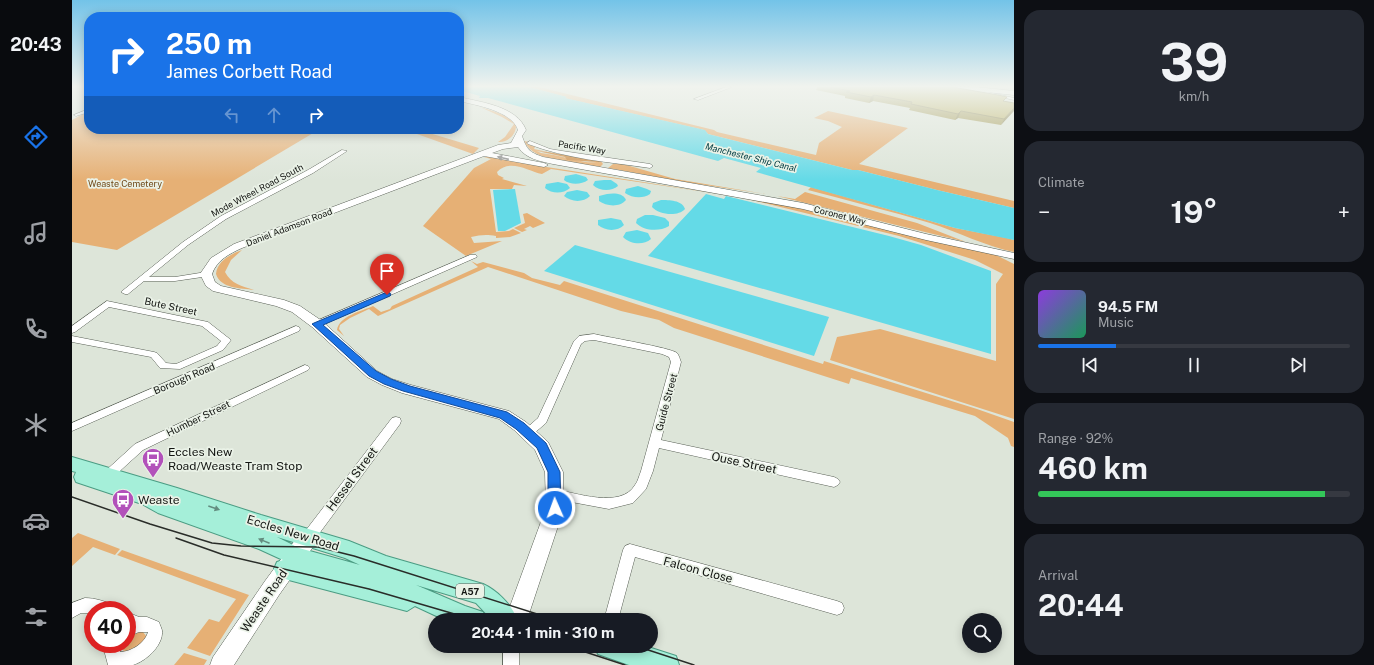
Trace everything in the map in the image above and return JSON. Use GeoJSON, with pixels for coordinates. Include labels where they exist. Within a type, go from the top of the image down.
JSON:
{"type":"FeatureCollection","features":[{"type":"Feature","properties":{"kind":"main road","name":"Eccles New Road"},"geometry":{"type":"LineString","coordinates":[[72,464],[165,507],[266,542],[290,563],[385,582],[457,613]]}},
{"type":"Feature","properties":{"kind":"main road","name":"Eccles New Road"},"geometry":{"type":"LineString","coordinates":[[72,474],[104,478],[353,551],[383,565],[483,595],[500,613]]}},
{"type":"Feature","properties":{"kind":"main road"},"geometry":{"type":"LineString","coordinates":[[628,653],[667,665]]}},
{"type":"Feature","properties":{"kind":"street"},"geometry":{"type":"LineString","coordinates":[[515,118],[519,121],[522,127],[518,142]]}},
{"type":"Feature","properties":{"kind":"street","name":"Daniel Adamson Road"},"geometry":{"type":"LineString","coordinates":[[206,274],[208,267],[215,259],[238,246],[501,147],[518,142]]}},
{"type":"Feature","properties":{"kind":"street","name":"Coronet Way"},"geometry":{"type":"LineString","coordinates":[[518,142],[522,153],[562,168],[665,182],[803,206],[947,242],[1014,256]]}},
{"type":"Feature","properties":{"kind":"street","name":"Pacific Way"},"geometry":{"type":"LineString","coordinates":[[530,143],[548,150],[610,161],[650,166]]}},
{"type":"Feature","properties":{"kind":"street","name":"Mode Wheel Road South"},"geometry":{"type":"LineString","coordinates":[[125,292],[206,228],[236,210],[321,167],[344,151]]}},
{"type":"Feature","properties":{"kind":"street"},"geometry":{"type":"LineString","coordinates":[[485,154],[522,162],[562,168]]}},
{"type":"Feature","properties":{"kind":"street"},"geometry":{"type":"LineString","coordinates":[[522,162],[532,157]]}},
{"type":"Feature","properties":{"kind":"street","name":"Coronet Way"},"geometry":{"type":"LineString","coordinates":[[532,157],[600,172]]}},
{"type":"Feature","properties":{"kind":"street","name":"Pacific Way"},"geometry":{"type":"LineString","coordinates":[[600,172],[610,161]]}},
{"type":"Feature","properties":{"kind":"street"},"geometry":{"type":"LineString","coordinates":[[317,324],[474,257]]}},
{"type":"Feature","properties":{"kind":"street"},"geometry":{"type":"LineString","coordinates":[[143,279],[175,278],[206,274],[210,284],[217,289],[289,306],[296,309],[317,324],[372,374],[387,382],[407,389],[504,415],[542,446],[554,472],[555,508],[509,613]]}},
{"type":"Feature","properties":{"kind":"street","name":"Bute Street"},"geometry":{"type":"LineString","coordinates":[[72,330],[107,304],[205,324],[226,340],[220,348],[177,367],[162,366],[154,355],[72,339]]}},
{"type":"Feature","properties":{"kind":"street","name":"Borough Road"},"geometry":{"type":"LineString","coordinates":[[72,427],[296,329]]}},
{"type":"Feature","properties":{"kind":"street","name":"Guide Street"},"geometry":{"type":"LineString","coordinates":[[527,433],[542,420],[577,343],[582,338],[594,337],[664,352],[673,356],[676,362],[655,443],[640,490],[629,499],[609,504],[554,494]]}},
{"type":"Feature","properties":{"kind":"street","name":"Humber Street"},"geometry":{"type":"LineString","coordinates":[[104,478],[139,447],[305,368]]}},
{"type":"Feature","properties":{"kind":"street","name":"Hessel Street"},"geometry":{"type":"LineString","coordinates":[[308,538],[396,421]]}},
{"type":"Feature","properties":{"kind":"street","name":"Ouse Street"},"geometry":{"type":"LineString","coordinates":[[655,443],[834,482]]}},
{"type":"Feature","properties":{"kind":"street","name":"Weaste Road"},"geometry":{"type":"LineString","coordinates":[[221,665],[308,538]]}},
{"type":"Feature","properties":{"kind":"street","name":"Falcon Close"},"geometry":{"type":"LineString","coordinates":[[613,613],[630,550],[837,608]]}},
{"type":"Feature","properties":{"kind":"street"},"geometry":{"type":"LineString","coordinates":[[72,611],[78,606],[84,605]]}},
{"type":"Feature","properties":{"kind":"street"},"geometry":{"type":"LineString","coordinates":[[112,653],[114,660],[118,662],[131,662],[146,653],[155,640],[156,633],[151,625],[136,624]]}},
{"type":"Feature","properties":{"kind":"street"},"geometry":{"type":"LineString","coordinates":[[511,653],[511,665]]}},
{"type":"Feature","properties":{"kind":"green space","name":"Weaste Cemetery"},"geometry":{"type":"Polygon","coordinates":[[[76,118],[84,118],[84,134],[312,134],[117,250],[72,242],[72,120],[76,118]]]}},
{"type":"Feature","properties":{"kind":"green space"},"geometry":{"type":"Polygon","coordinates":[[[504,118],[508,118],[513,122],[516,126],[516,129],[508,140],[498,142],[505,137],[514,124],[504,118]]]}},
{"type":"Feature","properties":{"kind":"green space"},"geometry":{"type":"Polygon","coordinates":[[[652,118],[665,118],[717,132],[816,155],[819,143],[842,127],[828,121],[814,118],[861,118],[908,128],[859,164],[1014,201],[1014,208],[708,134],[704,130],[652,118]]]}},
{"type":"Feature","properties":{"kind":"green space"},"geometry":{"type":"Polygon","coordinates":[[[417,134],[433,134],[479,148],[473,154],[417,134]]]}},
{"type":"Feature","properties":{"kind":"green space"},"geometry":{"type":"Polygon","coordinates":[[[524,141],[530,142],[528,143],[535,147],[534,149],[548,152],[537,151],[541,153],[586,162],[601,161],[603,164],[600,167],[547,158],[537,154],[529,148],[524,141]]]}},
{"type":"Feature","properties":{"kind":"green space"},"geometry":{"type":"Polygon","coordinates":[[[484,157],[492,157],[725,195],[551,169],[542,174],[519,167],[508,166],[497,172],[498,175],[504,178],[502,179],[527,186],[514,185],[512,189],[490,189],[496,232],[509,231],[513,229],[521,233],[510,237],[496,238],[496,236],[480,235],[471,237],[474,243],[502,241],[466,256],[423,226],[474,168],[491,159],[484,157]]]}},
{"type":"Feature","properties":{"kind":"green space"},"geometry":{"type":"Polygon","coordinates":[[[613,164],[623,164],[675,179],[766,194],[685,182],[608,168],[613,164]]]}},
{"type":"Feature","properties":{"kind":"green space"},"geometry":{"type":"Polygon","coordinates":[[[811,187],[955,228],[1014,240],[1014,252],[930,223],[808,190],[811,187]]]}},
{"type":"Feature","properties":{"kind":"green space"},"geometry":{"type":"Polygon","coordinates":[[[805,192],[917,223],[966,242],[777,196],[795,199],[805,192]]]}},
{"type":"Feature","properties":{"kind":"green space"},"geometry":{"type":"Polygon","coordinates":[[[740,197],[783,204],[923,239],[994,254],[1014,264],[1014,419],[830,360],[837,337],[880,329],[996,361],[996,284],[1003,274],[975,260],[899,236],[740,197]]]}},
{"type":"Feature","properties":{"kind":"green space"},"geometry":{"type":"Polygon","coordinates":[[[527,213],[545,223],[533,228],[530,226],[524,229],[527,230],[522,232],[514,228],[525,223],[523,214],[527,213]]]}},
{"type":"Feature","properties":{"kind":"green space"},"geometry":{"type":"Polygon","coordinates":[[[242,250],[231,260],[225,272],[234,282],[254,290],[232,287],[222,283],[216,274],[219,265],[225,259],[242,250]]]}},
{"type":"Feature","properties":{"kind":"green space"},"geometry":{"type":"Polygon","coordinates":[[[471,261],[477,264],[483,262],[524,273],[532,278],[560,285],[564,281],[823,364],[824,361],[977,409],[1014,422],[1014,447],[1011,446],[1008,438],[975,416],[851,378],[849,384],[674,328],[659,320],[621,311],[488,267],[378,316],[369,309],[350,318],[340,325],[339,329],[344,336],[337,330],[342,321],[352,315],[373,306],[381,312],[390,309],[392,306],[478,267],[471,261]]]}},
{"type":"Feature","properties":{"kind":"green space"},"geometry":{"type":"Polygon","coordinates":[[[78,533],[120,549],[115,555],[93,547],[72,566],[72,538],[78,533]]]}},
{"type":"Feature","properties":{"kind":"green space"},"geometry":{"type":"Polygon","coordinates":[[[122,550],[249,595],[210,656],[187,648],[209,619],[219,622],[236,599],[117,555],[122,550]]]}},
{"type":"Feature","properties":{"kind":"green space"},"geometry":{"type":"Polygon","coordinates":[[[143,632],[147,637],[145,644],[136,647],[136,634],[143,632]]]}},
{"type":"Feature","properties":{"kind":"green space"},"geometry":{"type":"Polygon","coordinates":[[[184,653],[207,660],[204,665],[174,665],[184,653]]]}},
{"type":"Feature","properties":{"kind":"shaded area"},"geometry":{"type":"Polygon","coordinates":[[[537,151],[601,161],[567,160],[565,157],[537,151]]]}},
{"type":"Feature","properties":{"kind":"water","name":"Manchester Ship Canal"},"geometry":{"type":"Polygon","coordinates":[[[561,118],[653,118],[705,130],[708,134],[852,170],[858,170],[1014,208],[1014,240],[955,228],[756,172],[761,168],[724,158],[718,161],[561,118]]]}},
{"type":"Feature","properties":{"kind":"water"},"geometry":{"type":"Polygon","coordinates":[[[576,174],[586,177],[588,180],[576,184],[569,183],[564,180],[565,176],[576,174]]]}},
{"type":"Feature","properties":{"kind":"water"},"geometry":{"type":"Polygon","coordinates":[[[611,180],[618,186],[605,190],[598,189],[593,185],[595,181],[611,180]]]}},
{"type":"Feature","properties":{"kind":"water"},"geometry":{"type":"Polygon","coordinates":[[[558,182],[567,184],[570,188],[558,192],[545,188],[546,184],[558,182]]]}},
{"type":"Feature","properties":{"kind":"water"},"geometry":{"type":"Polygon","coordinates":[[[638,186],[651,191],[650,194],[644,197],[638,197],[625,193],[626,189],[638,186]]]}},
{"type":"Feature","properties":{"kind":"water"},"geometry":{"type":"Polygon","coordinates":[[[515,189],[521,223],[505,231],[498,231],[493,190],[515,189]]]}},
{"type":"Feature","properties":{"kind":"water"},"geometry":{"type":"Polygon","coordinates":[[[577,190],[587,192],[590,196],[584,200],[577,201],[570,200],[564,196],[567,192],[577,190]]]}},
{"type":"Feature","properties":{"kind":"water"},"geometry":{"type":"Polygon","coordinates":[[[607,194],[621,195],[626,200],[623,203],[616,205],[605,204],[599,201],[599,196],[607,194]]]}},
{"type":"Feature","properties":{"kind":"water"},"geometry":{"type":"Polygon","coordinates":[[[706,194],[724,199],[726,196],[889,236],[921,245],[991,271],[991,354],[648,256],[706,194]]]}},
{"type":"Feature","properties":{"kind":"water"},"geometry":{"type":"Polygon","coordinates":[[[661,200],[678,202],[685,209],[682,212],[673,214],[659,212],[652,207],[653,203],[661,200]]]}},
{"type":"Feature","properties":{"kind":"water"},"geometry":{"type":"Polygon","coordinates":[[[645,215],[665,218],[669,222],[669,226],[652,230],[643,228],[636,223],[637,219],[645,215]]]}},
{"type":"Feature","properties":{"kind":"water"},"geometry":{"type":"Polygon","coordinates":[[[611,218],[621,220],[624,225],[618,229],[611,230],[604,229],[598,225],[598,220],[611,218]]]}},
{"type":"Feature","properties":{"kind":"water"},"geometry":{"type":"Polygon","coordinates":[[[637,230],[648,233],[651,239],[644,243],[633,243],[623,237],[626,232],[637,230]]]}},
{"type":"Feature","properties":{"kind":"water"},"geometry":{"type":"Polygon","coordinates":[[[575,245],[829,317],[814,356],[544,271],[575,245]]]}},
{"type":"Feature","properties":{"kind":"tram line"},"geometry":{"type":"LineString","coordinates":[[72,497],[150,524],[212,543],[241,546],[318,547],[354,556],[534,613]]}},
{"type":"Feature","properties":{"kind":"tram line"},"geometry":{"type":"LineString","coordinates":[[176,538],[224,555],[369,589],[451,613]]}},
{"type":"Feature","properties":{"kind":"tram line"},"geometry":{"type":"LineString","coordinates":[[588,653],[625,665]]}},
{"type":"Feature","properties":{"kind":"tram line"},"geometry":{"type":"LineString","coordinates":[[657,653],[694,665]]}},
{"type":"Feature","properties":{"kind":"place","name":"Eccles New Road/Weaste Tram Stop"},"geometry":{"type":"Point","coordinates":[153,478]}},
{"type":"Feature","properties":{"kind":"place","name":"Weaste"},"geometry":{"type":"Point","coordinates":[123,520]}},
{"type":"Feature","properties":{"kind":"route"},"geometry":{"type":"LineString","coordinates":[[387,295],[317,324],[372,374],[387,382],[416,392],[453,400],[504,415],[520,426],[542,446],[554,472],[555,508]]}}]}
